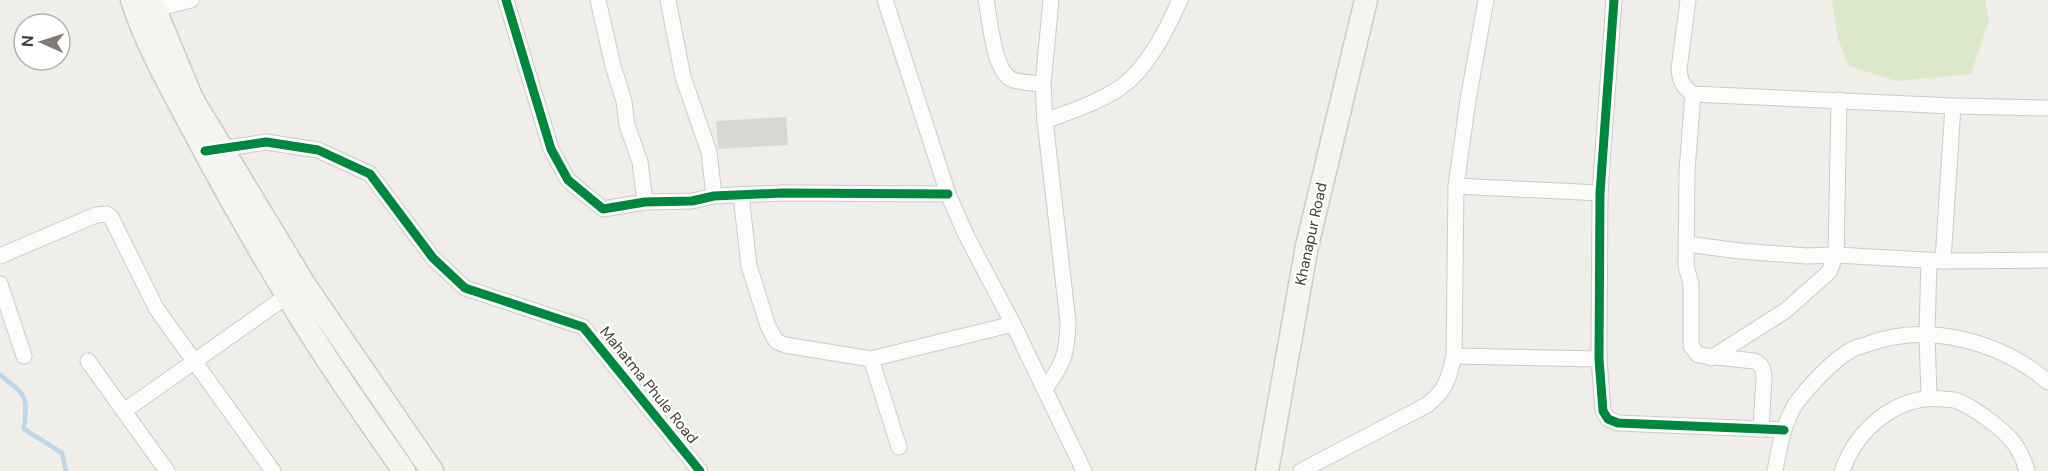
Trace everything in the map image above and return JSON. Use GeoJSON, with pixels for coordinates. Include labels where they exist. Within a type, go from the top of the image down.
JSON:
{"type":"FeatureCollection","features":[{"type":"Feature","properties":{"kind":"main road","name":"Khanapur Road"},"geometry":{"type":"LineString","coordinates":[[1267,471],[1307,246],[1366,0]]}},
{"type":"Feature","properties":{"kind":"main road"},"geometry":{"type":"LineString","coordinates":[[143,6],[192,99],[214,149],[295,290],[339,376],[404,471]]}},
{"type":"Feature","properties":{"kind":"main road"},"geometry":{"type":"LineString","coordinates":[[295,290],[432,471]]}},
{"type":"Feature","properties":{"kind":"street"},"geometry":{"type":"LineString","coordinates":[[143,6],[191,0]]}},
{"type":"Feature","properties":{"kind":"street"},"geometry":{"type":"LineString","coordinates":[[506,0],[551,148],[568,180],[603,209],[645,202],[692,201],[714,196],[783,193],[948,194]]}},
{"type":"Feature","properties":{"kind":"street"},"geometry":{"type":"LineString","coordinates":[[598,0],[613,66],[624,101],[627,125],[640,162],[645,202]]}},
{"type":"Feature","properties":{"kind":"street"},"geometry":{"type":"LineString","coordinates":[[668,0],[683,77],[709,152],[714,196]]}},
{"type":"Feature","properties":{"kind":"street"},"geometry":{"type":"LineString","coordinates":[[885,0],[948,194],[966,236],[1013,324],[1084,471]]}},
{"type":"Feature","properties":{"kind":"street"},"geometry":{"type":"LineString","coordinates":[[986,0],[997,55],[1005,75],[1014,80],[1043,84]]}},
{"type":"Feature","properties":{"kind":"street"},"geometry":{"type":"LineString","coordinates":[[1045,389],[1059,370],[1067,347],[1068,322],[1045,121],[1043,84],[1051,0]]}},
{"type":"Feature","properties":{"kind":"street"},"geometry":{"type":"LineString","coordinates":[[1045,121],[1088,104],[1123,86],[1149,57],[1180,0]]}},
{"type":"Feature","properties":{"kind":"street"},"geometry":{"type":"LineString","coordinates":[[1301,471],[1427,405],[1439,395],[1447,383],[1454,356],[1456,186],[1486,0]]}},
{"type":"Feature","properties":{"kind":"street"},"geometry":{"type":"LineString","coordinates":[[1614,0],[1600,193],[1599,359],[1602,411],[1608,419],[1618,423],[1784,430]]}},
{"type":"Feature","properties":{"kind":"street"},"geometry":{"type":"LineString","coordinates":[[1688,0],[1679,69],[1680,80],[1685,89],[1693,94],[2048,108]]}},
{"type":"Feature","properties":{"kind":"street"},"geometry":{"type":"LineString","coordinates":[[1693,94],[1687,171],[1686,244],[1686,266],[1691,284],[1691,346],[1698,355],[1760,363],[1764,376],[1761,429]]}},
{"type":"Feature","properties":{"kind":"street"},"geometry":{"type":"LineString","coordinates":[[1711,358],[1785,311],[1829,272],[1836,255],[1839,100]]}},
{"type":"Feature","properties":{"kind":"street"},"geometry":{"type":"LineString","coordinates":[[1929,397],[1927,335],[1953,106]]}},
{"type":"Feature","properties":{"kind":"street","name":"Mahatma Phule Road"},"geometry":{"type":"LineString","coordinates":[[214,149],[267,142],[318,150],[370,174],[433,258],[465,288],[583,327],[700,471]]}},
{"type":"Feature","properties":{"kind":"street"},"geometry":{"type":"LineString","coordinates":[[1456,186],[1600,193]]}},
{"type":"Feature","properties":{"kind":"street"},"geometry":{"type":"LineString","coordinates":[[741,195],[749,266],[768,326],[776,341],[785,345],[871,359],[1013,324]]}},
{"type":"Feature","properties":{"kind":"street"},"geometry":{"type":"LineString","coordinates":[[0,256],[96,215],[107,214],[113,220],[156,308],[273,471]]}},
{"type":"Feature","properties":{"kind":"street"},"geometry":{"type":"LineString","coordinates":[[1686,244],[1740,252],[1807,256],[1836,255],[1936,261],[2048,261]]}},
{"type":"Feature","properties":{"kind":"street"},"geometry":{"type":"LineString","coordinates":[[0,284],[24,356]]}},
{"type":"Feature","properties":{"kind":"street"},"geometry":{"type":"LineString","coordinates":[[124,411],[195,363],[295,290]]}},
{"type":"Feature","properties":{"kind":"street"},"geometry":{"type":"LineString","coordinates":[[1775,471],[1784,430],[1796,405],[1808,390],[1821,375],[1851,350],[1887,337],[1905,334],[1969,340],[2004,353],[2031,368],[2048,382]]}},
{"type":"Feature","properties":{"kind":"street"},"geometry":{"type":"LineString","coordinates":[[1454,356],[1599,359]]}},
{"type":"Feature","properties":{"kind":"street"},"geometry":{"type":"LineString","coordinates":[[871,359],[899,447]]}},
{"type":"Feature","properties":{"kind":"street"},"geometry":{"type":"LineString","coordinates":[[88,361],[167,471]]}},
{"type":"Feature","properties":{"kind":"street"},"geometry":{"type":"LineString","coordinates":[[1842,471],[1848,455],[1865,430],[1889,411],[1929,397],[1957,401],[1995,424],[2014,441],[2023,457],[2027,471]]}},
{"type":"Feature","properties":{"kind":"green space"},"geometry":{"type":"Polygon","coordinates":[[[1832,0],[1985,0],[1989,20],[1971,74],[1896,81],[1849,66],[1838,39],[1832,0]]]}},
{"type":"Feature","properties":{"kind":"building"},"geometry":{"type":"Polygon","coordinates":[[[786,117],[788,145],[718,149],[716,121],[786,117]]]}},
{"type":"Feature","properties":{"kind":"waterway"},"geometry":{"type":"LineString","coordinates":[[0,375],[23,396],[26,408],[24,429],[62,453],[66,471]]}},
{"type":"Feature","properties":{"kind":"cycle path"},"geometry":{"type":"LineString","coordinates":[[506,0],[551,149],[568,180],[603,209],[645,202],[692,201],[714,196],[783,193],[948,194]]}},
{"type":"Feature","properties":{"kind":"cycle path"},"geometry":{"type":"LineString","coordinates":[[1614,0],[1600,193],[1599,359],[1603,411],[1608,419],[1618,423],[1784,430]]}},
{"type":"Feature","properties":{"kind":"cycle path"},"geometry":{"type":"LineString","coordinates":[[205,151],[266,142],[318,150],[370,174],[433,258],[465,288],[583,327],[700,471]]}}]}
